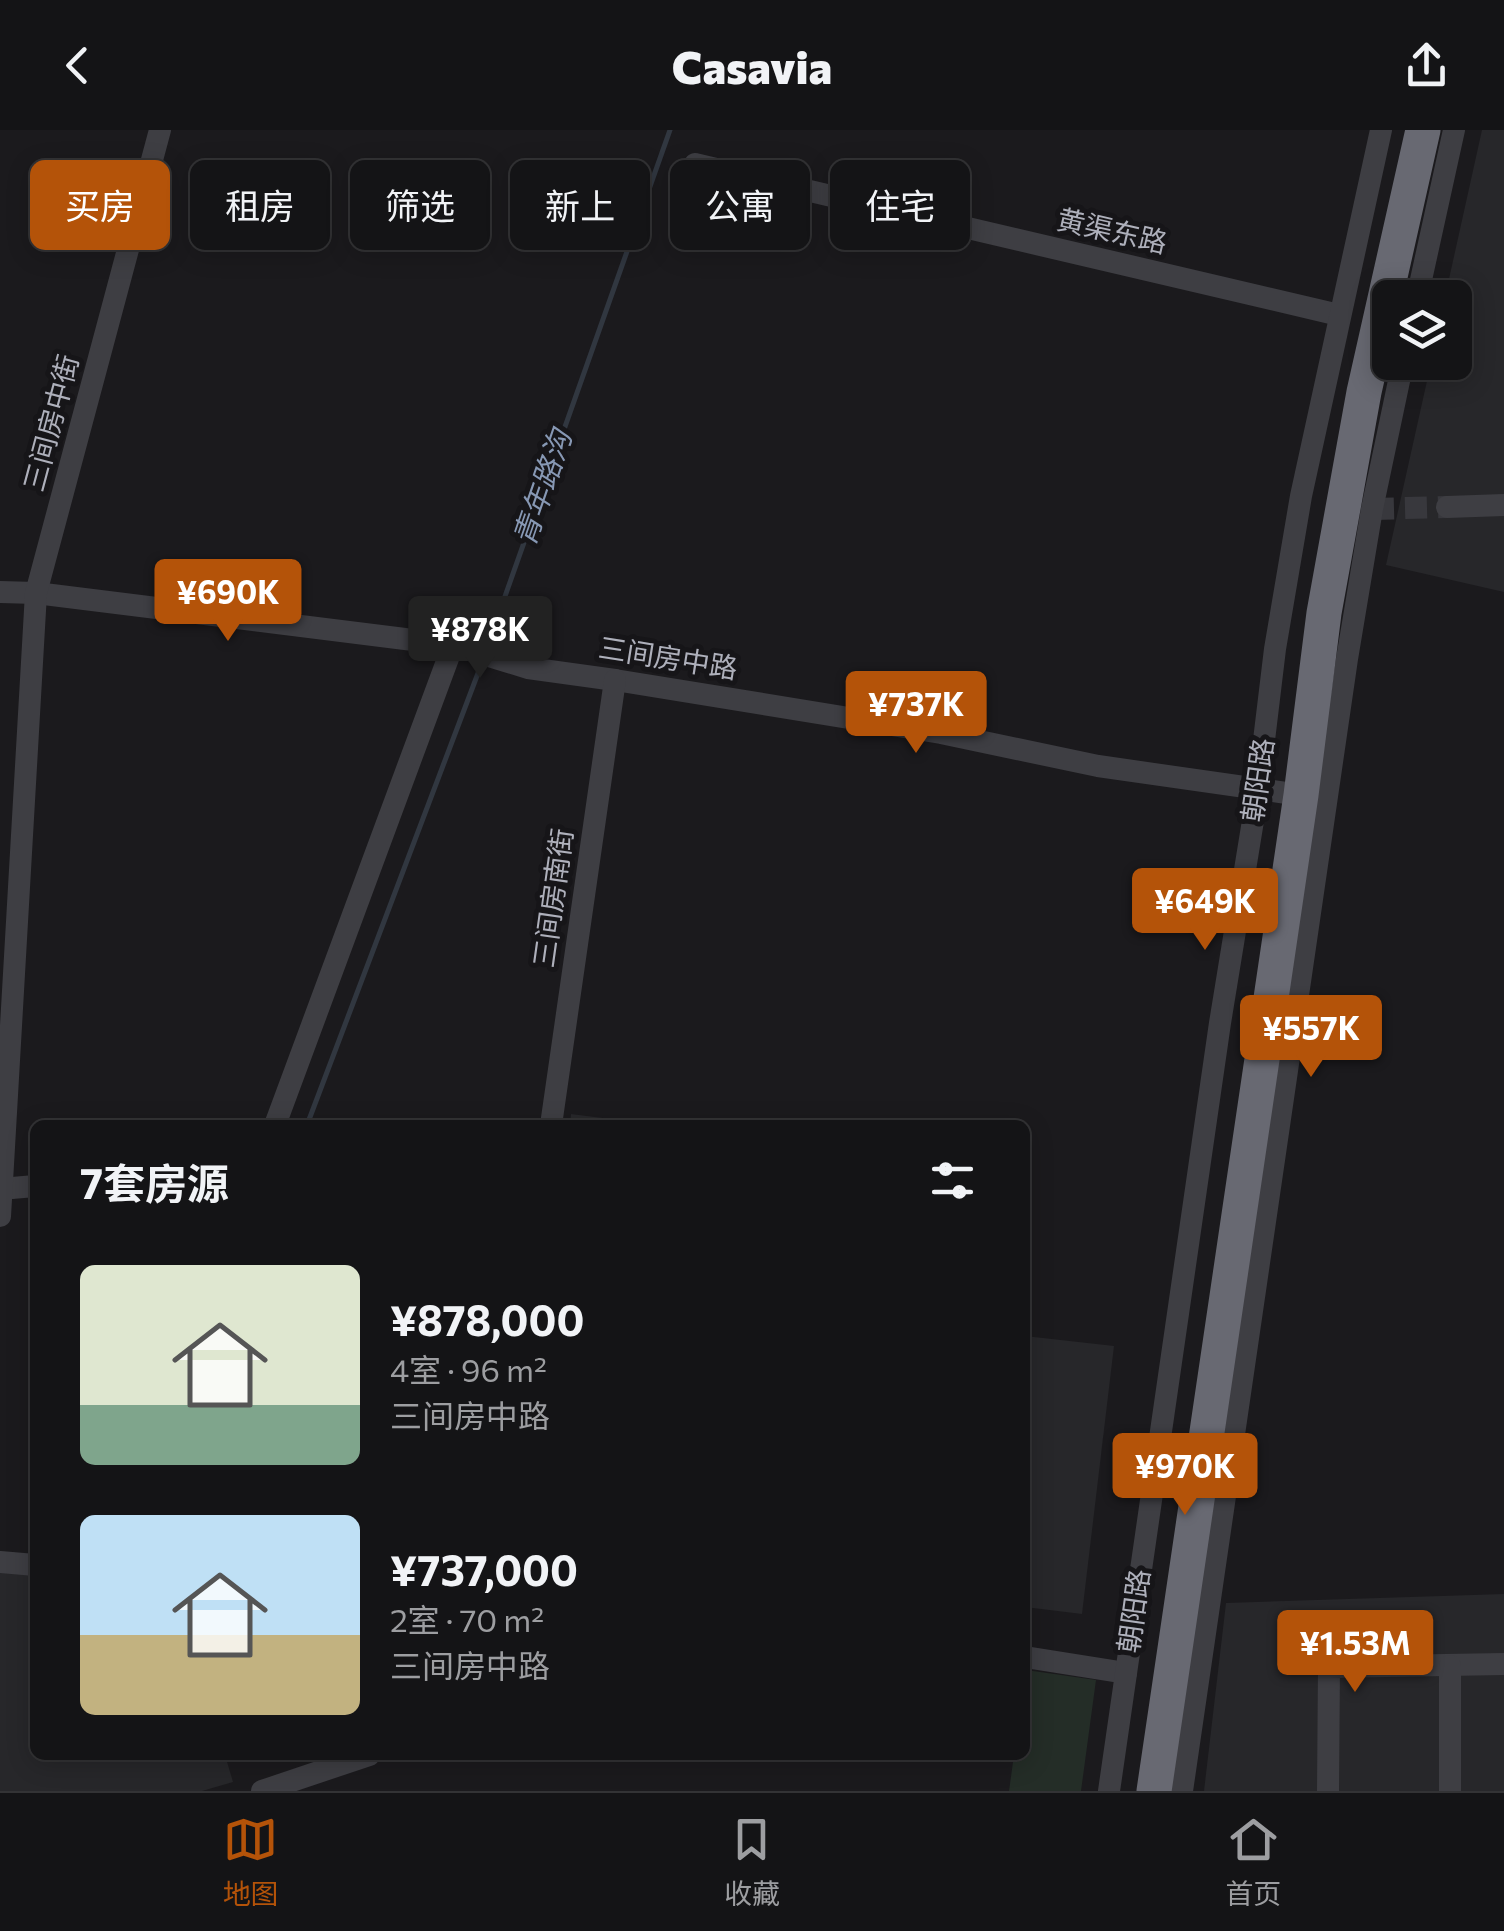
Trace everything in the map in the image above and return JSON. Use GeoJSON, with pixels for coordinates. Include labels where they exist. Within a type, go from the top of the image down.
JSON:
{"type":"FeatureCollection","features":[{"type":"Feature","properties":{"kind":"highway","name":"朝阳路"},"geometry":{"type":"LineString","coordinates":[[1292,794],[1308,610],[1344,407],[1405,130]]}},
{"type":"Feature","properties":{"kind":"highway","name":"朝阳路"},"geometry":{"type":"LineString","coordinates":[[1138,1791],[1189,1492],[1292,794],[1364,392],[1423,130]]}},
{"type":"Feature","properties":{"kind":"highway","name":"朝阳路"},"geometry":{"type":"LineString","coordinates":[[1154,1791],[1189,1492]]}},
{"type":"Feature","properties":{"kind":"street","name":"三间房中街"},"geometry":{"type":"LineString","coordinates":[[0,1216],[36,593],[160,130]]}},
{"type":"Feature","properties":{"kind":"street","name":"朝阳路"},"geometry":{"type":"LineString","coordinates":[[1292,794],[1275,648],[1301,496],[1380,130]]}},
{"type":"Feature","properties":{"kind":"street"},"geometry":{"type":"LineString","coordinates":[[1422,280],[1454,130]]}},
{"type":"Feature","properties":{"kind":"street","name":"黄渠东路"},"geometry":{"type":"LineString","coordinates":[[810,191],[1340,315]]}},
{"type":"Feature","properties":{"kind":"street","name":"朝阳路"},"geometry":{"type":"LineString","coordinates":[[1182,1791],[1189,1492],[1220,1023],[1292,794],[1372,509],[1399,380]]}},
{"type":"Feature","properties":{"kind":"street"},"geometry":{"type":"LineString","coordinates":[[1447,506],[1504,505]]}},
{"type":"Feature","properties":{"kind":"street","name":"三间房中路"},"geometry":{"type":"LineString","coordinates":[[0,592],[36,593],[458,647],[513,665],[941,733],[1098,766],[1292,794]]}},
{"type":"Feature","properties":{"kind":"street"},"geometry":{"type":"LineString","coordinates":[[278,1120],[458,647]]}},
{"type":"Feature","properties":{"kind":"street","name":"三间房南街"},"geometry":{"type":"LineString","coordinates":[[551,1120],[615,680]]}},
{"type":"Feature","properties":{"kind":"street"},"geometry":{"type":"LineString","coordinates":[[1,1189],[30,1186]]}},
{"type":"Feature","properties":{"kind":"street","name":"朝阳路"},"geometry":{"type":"LineString","coordinates":[[1109,1791],[1126,1673],[1189,1492]]}},
{"type":"Feature","properties":{"kind":"street"},"geometry":{"type":"LineString","coordinates":[[0,1562],[30,1565]]}},
{"type":"Feature","properties":{"kind":"street"},"geometry":{"type":"LineString","coordinates":[[1030,1658],[1126,1673]]}},
{"type":"Feature","properties":{"kind":"street"},"geometry":{"type":"LineString","coordinates":[[1328,1791],[1329,1668],[1504,1664]]}},
{"type":"Feature","properties":{"kind":"street"},"geometry":{"type":"LineString","coordinates":[[1450,1666],[1450,1791]]}},
{"type":"Feature","properties":{"kind":"street"},"geometry":{"type":"LineString","coordinates":[[275,1789],[355,1760]]}},
{"type":"Feature","properties":{"kind":"shaded area"},"geometry":{"type":"Polygon","coordinates":[[[1482,130],[1504,130],[1504,592],[1386,565],[1427,380],[1472,380],[1472,280],[1449,280],[1482,130]]]}},
{"type":"Feature","properties":{"kind":"shaded area"},"geometry":{"type":"Polygon","coordinates":[[[571,1114],[618,1120],[570,1120],[571,1114]]]}},
{"type":"Feature","properties":{"kind":"shaded area"},"geometry":{"type":"Polygon","coordinates":[[[1030,1337],[1114,1346],[1082,1614],[1030,1608],[1030,1337]]]}},
{"type":"Feature","properties":{"kind":"shaded area"},"geometry":{"type":"Polygon","coordinates":[[[0,1570],[30,1573],[30,1760],[226,1760],[233,1782],[202,1791],[0,1791],[0,1570]]]}},
{"type":"Feature","properties":{"kind":"shaded area"},"geometry":{"type":"Polygon","coordinates":[[[1504,1594],[1504,1791],[1204,1791],[1226,1603],[1504,1594]]]}},
{"type":"Feature","properties":{"kind":"shaded area"},"geometry":{"type":"Polygon","coordinates":[[[1030,1671],[1096,1680],[1081,1791],[1009,1791],[1013,1760],[1030,1760],[1030,1671]]]}},
{"type":"Feature","properties":{"kind":"waterway","name":"青年路沟"},"geometry":{"type":"LineString","coordinates":[[486,650],[670,130]]}},
{"type":"Feature","properties":{"kind":"waterway","name":"青年路沟"},"geometry":{"type":"LineString","coordinates":[[309,1120],[483,660]]}},
{"type":"Feature","properties":{"kind":"tunnel"},"geometry":{"type":"LineString","coordinates":[[1372,509],[1447,507]]}}]}
